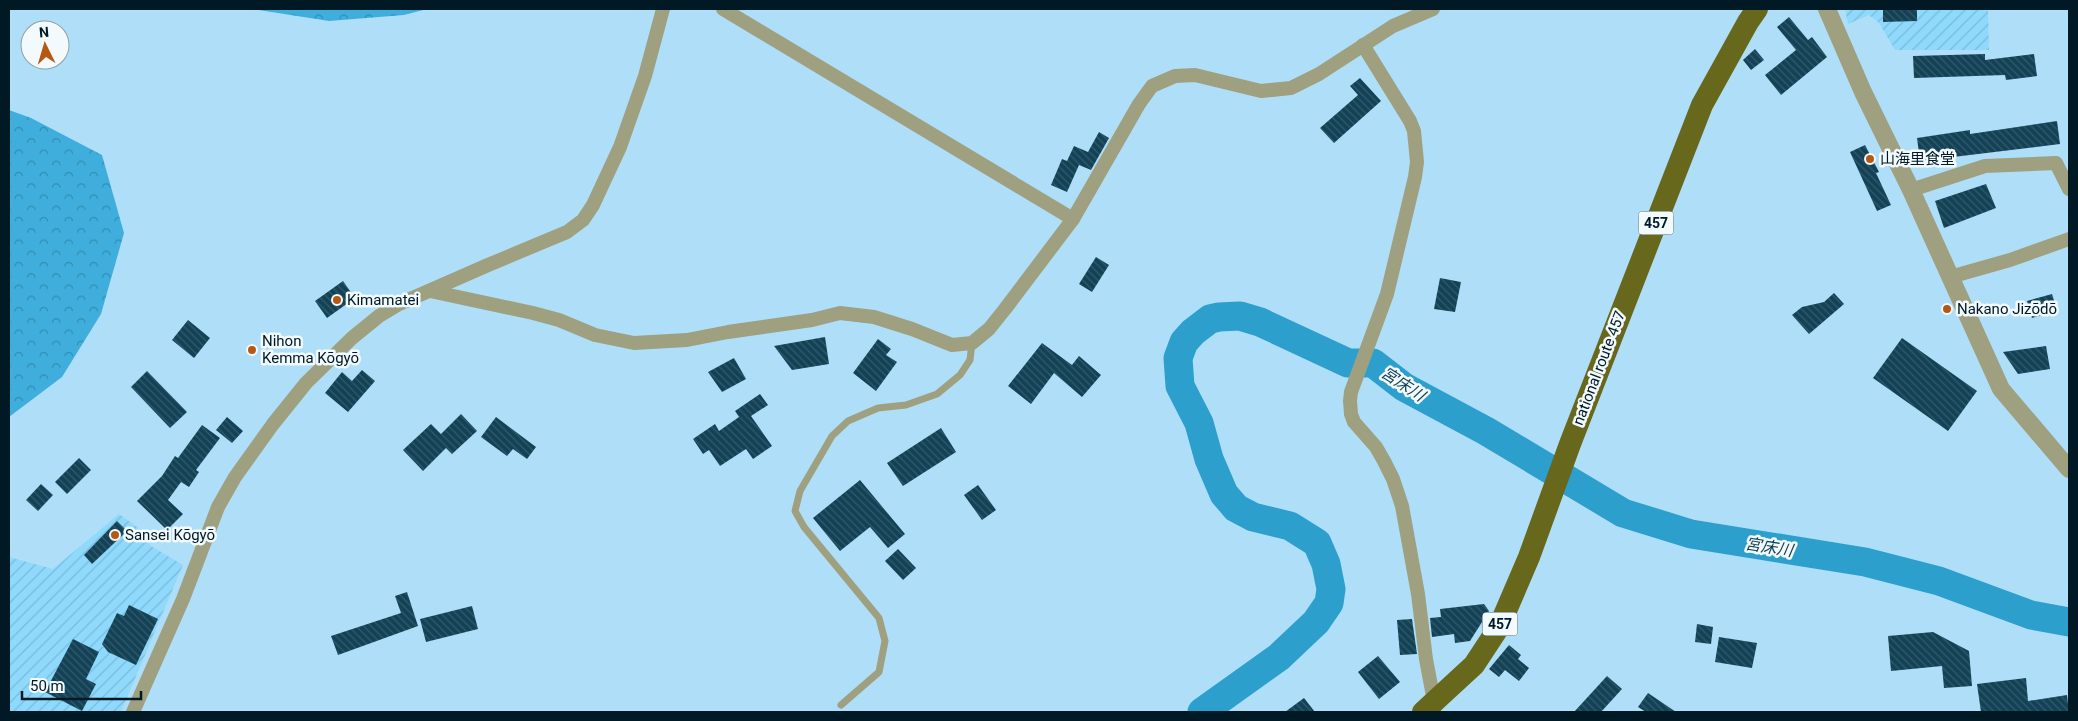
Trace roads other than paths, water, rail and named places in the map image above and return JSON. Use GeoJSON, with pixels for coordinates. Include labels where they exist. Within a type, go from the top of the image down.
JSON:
{"type":"FeatureCollection","features":[{"type":"Feature","properties":{"kind":"highway","name":"national route 457"},"geometry":{"type":"LineString","coordinates":[[1431,709],[1474,665],[1499,626],[1545,514],[1570,444],[1702,105],[1757,9]]}},
{"type":"Feature","properties":{"kind":"street"},"geometry":{"type":"LineString","coordinates":[[133,712],[183,599],[218,507],[235,477],[273,424],[306,383],[378,316],[399,304],[567,232],[583,220],[593,205],[620,147],[645,76],[663,9]]}},
{"type":"Feature","properties":{"kind":"street"},"geometry":{"type":"LineString","coordinates":[[723,9],[1072,219]]}},
{"type":"Feature","properties":{"kind":"street"},"geometry":{"type":"LineString","coordinates":[[430,291],[533,312],[559,320],[595,335],[634,343],[687,340],[812,320],[840,313],[874,317],[912,328],[952,345],[972,343],[989,329],[1000,316],[1072,219],[1139,104],[1152,86],[1175,76],[1195,75],[1261,90],[1291,88],[1318,74],[1404,20],[1433,9]]}},
{"type":"Feature","properties":{"kind":"street"},"geometry":{"type":"LineString","coordinates":[[1826,9],[2001,389],[2069,469]]}},
{"type":"Feature","properties":{"kind":"street"},"geometry":{"type":"LineString","coordinates":[[1363,45],[1410,121],[1414,131],[1417,162],[1381,313],[1353,386],[1350,401],[1351,414],[1354,422],[1376,448],[1384,461],[1393,479],[1402,506],[1418,594],[1431,709]]}},
{"type":"Feature","properties":{"kind":"street"},"geometry":{"type":"LineString","coordinates":[[1911,190],[1985,166],[2056,163],[2069,189]]}},
{"type":"Feature","properties":{"kind":"street"},"geometry":{"type":"LineString","coordinates":[[1950,277],[2010,260],[2069,239]]}},
{"type":"Feature","properties":{"kind":"lane"},"geometry":{"type":"LineString","coordinates":[[841,705],[879,672],[885,641],[879,618],[804,527],[795,511],[800,491],[832,436],[848,421],[878,408],[906,405],[937,394],[960,375],[970,360],[972,343]]}},
{"type":"Feature","properties":{"kind":"waterway","name":"宮床川"},"geometry":{"type":"LineString","coordinates":[[1202,712],[1279,657],[1316,622],[1329,603],[1331,589],[1326,564],[1317,543],[1290,526],[1253,517],[1236,508],[1224,494],[1209,459],[1199,423],[1180,386],[1178,358],[1184,342],[1193,332],[1210,319],[1219,317],[1240,316],[1260,322],[1348,363],[1373,363],[1404,387],[1486,431],[1623,513],[1691,534],[1865,562],[1939,581],[2031,615],[2069,622]]}},
{"type":"Feature","properties":{"kind":"place","name":"山海里食堂"},"geometry":{"type":"Point","coordinates":[1870,159]}},
{"type":"Feature","properties":{"kind":"place","name":"Kimamatei"},"geometry":{"type":"Point","coordinates":[337,300]}},
{"type":"Feature","properties":{"kind":"place","name":"Nakano Jizōdō"},"geometry":{"type":"Point","coordinates":[1947,309]}},
{"type":"Feature","properties":{"kind":"place","name":"Nihon Kemma Kōgyō"},"geometry":{"type":"Point","coordinates":[252,350]}},
{"type":"Feature","properties":{"kind":"place","name":"Sansei Kōgyō"},"geometry":{"type":"Point","coordinates":[115,535]}}]}
